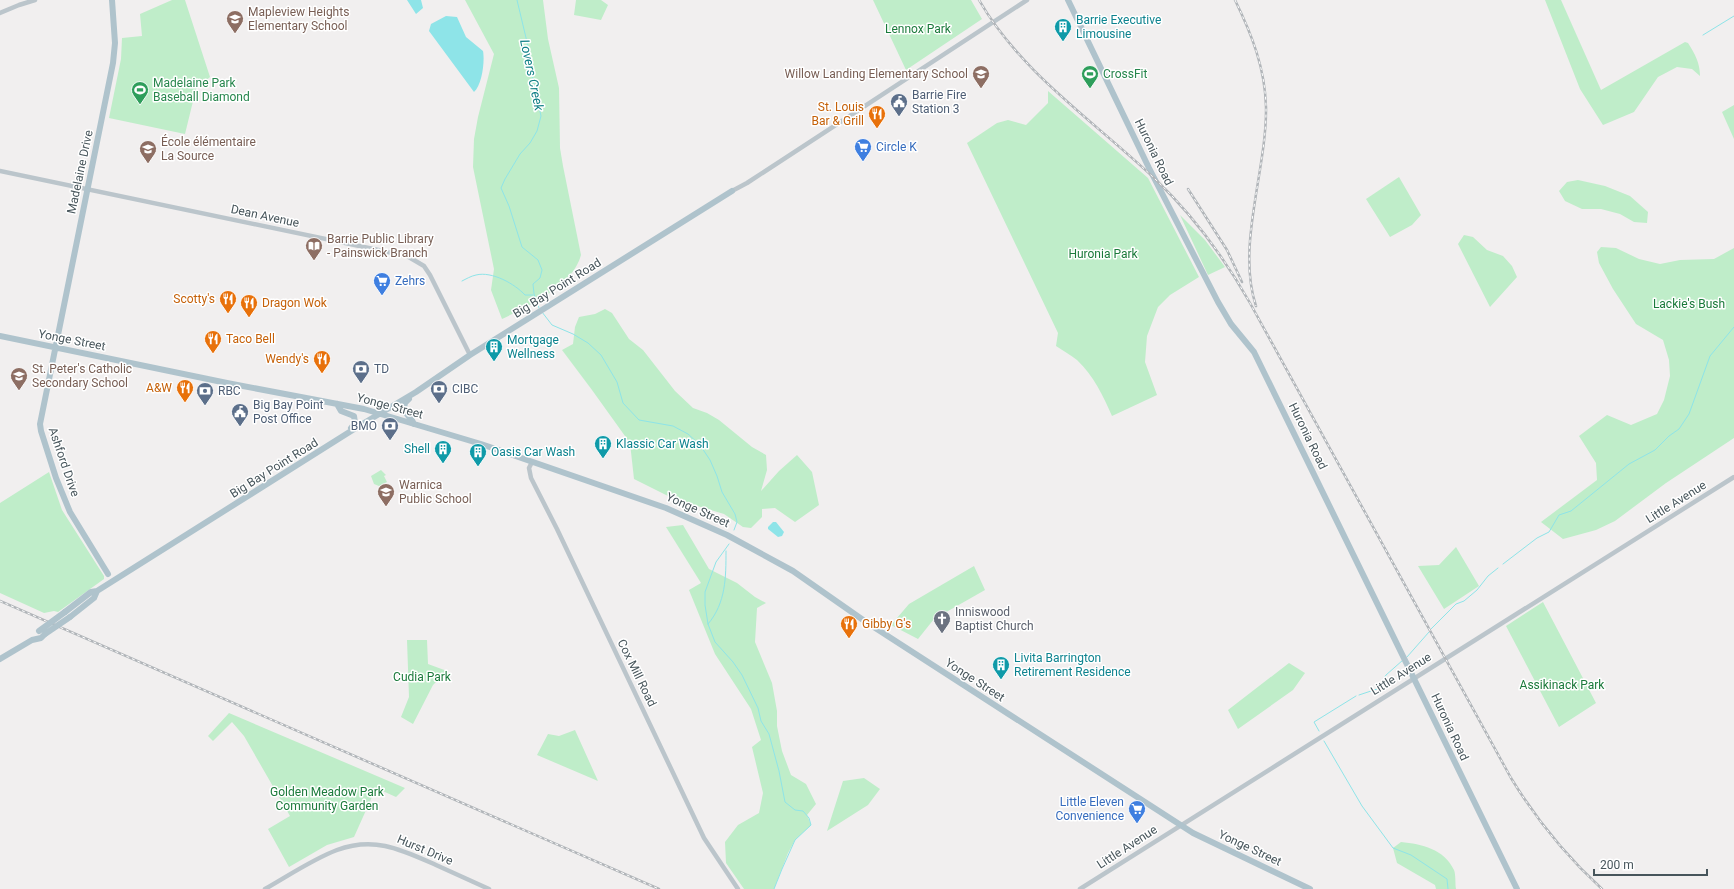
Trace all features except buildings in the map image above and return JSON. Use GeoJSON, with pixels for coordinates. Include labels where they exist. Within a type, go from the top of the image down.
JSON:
{"type":"FeatureCollection","features":[{"type":"Feature","properties":{"kind":"main road","name":"Madelaine Drive"},"geometry":{"type":"LineString","coordinates":[[55,347],[114,58],[115,39],[112,0]]}},
{"type":"Feature","properties":{"kind":"main road","name":"Huronia Road"},"geometry":{"type":"LineString","coordinates":[[1068,0],[1149,168],[1218,302],[1231,324],[1254,352],[1517,889]]}},
{"type":"Feature","properties":{"kind":"main road","name":"Big Bay Point Road"},"geometry":{"type":"LineString","coordinates":[[0,659],[32,640],[41,638],[91,592],[97,592],[345,435],[416,392],[470,355],[554,304],[732,190]]}},
{"type":"Feature","properties":{"kind":"main road","name":"Yonge Street"},"geometry":{"type":"LineString","coordinates":[[0,336],[380,414],[481,444],[666,508],[727,535],[779,563],[866,622],[1181,825],[1210,842],[1310,889]]}},
{"type":"Feature","properties":{"kind":"main road","name":"Ashford Drive"},"geometry":{"type":"LineString","coordinates":[[55,347],[41,419],[41,431],[56,478],[70,512],[108,574]]}},
{"type":"Feature","properties":{"kind":"main road"},"geometry":{"type":"LineString","coordinates":[[414,424],[412,419],[406,415],[404,405],[416,392]]}},
{"type":"Feature","properties":{"kind":"main road"},"geometry":{"type":"LineString","coordinates":[[337,404],[341,411],[350,414],[355,420],[355,425],[345,435]]}},
{"type":"Feature","properties":{"kind":"main road","name":"Big Bay Point Road"},"geometry":{"type":"LineString","coordinates":[[32,640],[39,631],[68,614]]}},
{"type":"Feature","properties":{"kind":"street"},"geometry":{"type":"LineString","coordinates":[[0,13],[35,0]]}},
{"type":"Feature","properties":{"kind":"street","name":"Big Bay Point Road"},"geometry":{"type":"LineString","coordinates":[[732,190],[747,183],[1027,0]]}},
{"type":"Feature","properties":{"kind":"street","name":"Dean Avenue"},"geometry":{"type":"LineString","coordinates":[[0,171],[407,256],[424,266],[430,275],[470,355]]}},
{"type":"Feature","properties":{"kind":"street","name":"Cox Mill Road"},"geometry":{"type":"LineString","coordinates":[[532,462],[529,468],[531,478],[704,838],[738,889]]}},
{"type":"Feature","properties":{"kind":"street","name":"Little Avenue"},"geometry":{"type":"LineString","coordinates":[[1080,889],[1734,477]]}},
{"type":"Feature","properties":{"kind":"street","name":"Hurst Drive"},"geometry":{"type":"LineString","coordinates":[[265,889],[302,867],[336,850],[356,845],[376,844],[404,851],[489,889]]}},
{"type":"Feature","properties":{"kind":"green space"},"geometry":{"type":"Polygon","coordinates":[[[172,0],[185,0],[210,77],[196,89],[185,134],[109,118],[121,59],[122,38],[142,36],[140,14],[172,0]]]}},
{"type":"Feature","properties":{"kind":"green space"},"geometry":{"type":"Polygon","coordinates":[[[465,0],[543,0],[548,39],[559,88],[560,148],[581,255],[569,276],[549,294],[502,319],[491,290],[494,269],[473,167],[474,139],[478,117],[494,54],[465,0]]]}},
{"type":"Feature","properties":{"kind":"green space"},"geometry":{"type":"Polygon","coordinates":[[[576,0],[601,0],[608,5],[601,20],[574,15],[576,0]]]}},
{"type":"Feature","properties":{"kind":"green space","name":"Lennox Park"},"geometry":{"type":"Polygon","coordinates":[[[873,0],[971,0],[982,19],[906,70],[873,0]]]}},
{"type":"Feature","properties":{"kind":"green space"},"geometry":{"type":"Polygon","coordinates":[[[1545,0],[1561,0],[1601,90],[1685,42],[1688,43],[1697,59],[1700,76],[1692,69],[1677,67],[1658,77],[1634,112],[1603,125],[1580,89],[1545,0]]]}},
{"type":"Feature","properties":{"kind":"green space","name":"Huronia Park"},"geometry":{"type":"Polygon","coordinates":[[[1048,91],[1148,178],[1199,277],[1170,295],[1158,307],[1147,336],[1145,362],[1157,395],[1112,416],[1093,379],[1083,366],[1072,356],[1056,346],[1058,333],[967,143],[997,123],[1008,120],[1026,125],[1048,103],[1048,91]]]}},
{"type":"Feature","properties":{"kind":"green space"},"geometry":{"type":"Polygon","coordinates":[[[1734,105],[1734,139],[1722,112],[1734,105]]]}},
{"type":"Feature","properties":{"kind":"green space"},"geometry":{"type":"Polygon","coordinates":[[[1399,177],[1421,215],[1412,225],[1390,237],[1366,199],[1399,177]]]}},
{"type":"Feature","properties":{"kind":"green space"},"geometry":{"type":"Polygon","coordinates":[[[1578,180],[1605,186],[1630,196],[1648,212],[1647,223],[1634,222],[1620,214],[1601,209],[1582,209],[1565,201],[1559,191],[1567,182],[1578,180]]]}},
{"type":"Feature","properties":{"kind":"green space"},"geometry":{"type":"Polygon","coordinates":[[[1180,215],[1205,240],[1225,267],[1208,275],[1180,215]]]}},
{"type":"Feature","properties":{"kind":"green space"},"geometry":{"type":"Polygon","coordinates":[[[1464,235],[1473,237],[1487,250],[1503,256],[1512,266],[1517,277],[1490,307],[1458,244],[1464,235]]]}},
{"type":"Feature","properties":{"kind":"green space","name":"Lackie's Bush"},"geometry":{"type":"Polygon","coordinates":[[[1601,247],[1616,248],[1639,259],[1660,264],[1680,260],[1714,259],[1734,248],[1734,438],[1666,483],[1615,521],[1596,530],[1563,539],[1541,522],[1597,480],[1596,463],[1579,436],[1607,415],[1631,425],[1657,414],[1664,400],[1670,376],[1669,360],[1663,340],[1636,324],[1613,289],[1599,263],[1597,252],[1601,247]]]}},
{"type":"Feature","properties":{"kind":"green space"},"geometry":{"type":"Polygon","coordinates":[[[605,309],[612,313],[629,339],[643,350],[675,391],[693,408],[707,413],[719,420],[752,447],[766,455],[767,470],[761,491],[779,471],[797,455],[812,472],[819,505],[795,522],[775,508],[762,509],[762,517],[751,528],[743,527],[724,514],[674,499],[634,479],[630,443],[562,350],[573,344],[575,327],[579,317],[595,314],[605,309]]]}},
{"type":"Feature","properties":{"kind":"green space"},"geometry":{"type":"Polygon","coordinates":[[[381,470],[386,475],[384,476],[387,482],[379,486],[374,484],[371,476],[381,470]]]}},
{"type":"Feature","properties":{"kind":"green space"},"geometry":{"type":"Polygon","coordinates":[[[49,472],[62,510],[104,576],[104,579],[58,612],[54,611],[44,613],[0,593],[0,503],[49,472]]]}},
{"type":"Feature","properties":{"kind":"green space"},"geometry":{"type":"Polygon","coordinates":[[[683,525],[709,569],[737,583],[755,597],[766,603],[757,608],[755,642],[772,683],[777,711],[777,726],[782,751],[791,775],[806,784],[816,804],[807,815],[811,825],[795,840],[788,853],[774,889],[744,889],[726,863],[725,842],[738,825],[759,813],[763,793],[752,747],[761,740],[751,709],[715,654],[689,590],[701,583],[666,527],[683,525]]]}},
{"type":"Feature","properties":{"kind":"green space"},"geometry":{"type":"Polygon","coordinates":[[[1456,547],[1479,586],[1444,609],[1418,566],[1439,565],[1456,547]]]}},
{"type":"Feature","properties":{"kind":"green space"},"geometry":{"type":"Polygon","coordinates":[[[974,566],[985,590],[934,619],[918,639],[891,625],[909,604],[974,566]]]}},
{"type":"Feature","properties":{"kind":"green space","name":"Assikinack Park"},"geometry":{"type":"Polygon","coordinates":[[[1543,602],[1596,703],[1559,727],[1506,626],[1543,602]]]}},
{"type":"Feature","properties":{"kind":"green space","name":"Cudia Park"},"geometry":{"type":"Polygon","coordinates":[[[407,640],[427,640],[428,664],[447,671],[433,685],[413,724],[401,717],[409,697],[407,640]]]}},
{"type":"Feature","properties":{"kind":"green space"},"geometry":{"type":"Polygon","coordinates":[[[1289,663],[1305,673],[1293,690],[1238,729],[1228,710],[1289,663]]]}},
{"type":"Feature","properties":{"kind":"green space","name":"Golden Meadow Park Community Garden"},"geometry":{"type":"Polygon","coordinates":[[[229,713],[405,788],[396,797],[376,788],[354,837],[327,845],[289,867],[268,829],[290,816],[244,736],[232,722],[213,741],[208,736],[229,713]]]}},
{"type":"Feature","properties":{"kind":"green space"},"geometry":{"type":"Polygon","coordinates":[[[575,730],[598,781],[537,755],[548,734],[559,736],[575,730]]]}},
{"type":"Feature","properties":{"kind":"green space"},"geometry":{"type":"Polygon","coordinates":[[[864,778],[880,789],[868,805],[827,831],[843,781],[864,778]]]}},
{"type":"Feature","properties":{"kind":"green space"},"geometry":{"type":"Polygon","coordinates":[[[1401,842],[1424,846],[1438,852],[1444,857],[1454,870],[1456,889],[1436,889],[1435,885],[1397,863],[1393,848],[1401,842]]]}},
{"type":"Feature","properties":{"kind":"water"},"geometry":{"type":"Polygon","coordinates":[[[407,0],[421,0],[423,8],[416,14],[407,0]]]}},
{"type":"Feature","properties":{"kind":"water"},"geometry":{"type":"Polygon","coordinates":[[[446,16],[457,17],[466,37],[483,51],[484,61],[482,73],[477,89],[474,92],[429,31],[431,24],[446,16]]]}},
{"type":"Feature","properties":{"kind":"water"},"geometry":{"type":"Polygon","coordinates":[[[773,522],[776,522],[784,532],[782,536],[778,537],[768,529],[773,522]]]}},
{"type":"Feature","properties":{"kind":"waterway","name":"Lovers Creek"},"geometry":{"type":"LineString","coordinates":[[517,0],[532,63],[532,75],[541,116],[537,131],[530,143],[520,154],[501,188],[509,206],[522,247],[538,260],[542,270],[540,278],[533,284],[534,294],[539,308]]}},
{"type":"Feature","properties":{"kind":"waterway"},"geometry":{"type":"LineString","coordinates":[[1703,35],[1734,16]]}},
{"type":"Feature","properties":{"kind":"waterway"},"geometry":{"type":"LineString","coordinates":[[462,281],[476,275],[489,275],[503,279],[525,295],[533,295]]}},
{"type":"Feature","properties":{"kind":"waterway","name":"Lovers Creek"},"geometry":{"type":"LineString","coordinates":[[542,312],[552,325],[573,334],[588,343],[601,355],[617,382],[623,403],[639,420],[673,426],[688,434],[700,445],[710,460],[722,492],[735,514],[737,522],[734,530]]}},
{"type":"Feature","properties":{"kind":"waterway"},"geometry":{"type":"LineString","coordinates":[[1503,564],[1537,538],[1549,532],[1559,515],[1571,511],[1629,464],[1655,450],[1669,436],[1679,429],[1689,414],[1710,356],[1734,327]]}},
{"type":"Feature","properties":{"kind":"waterway","name":"Lovers Creek"},"geometry":{"type":"LineString","coordinates":[[729,544],[716,562],[705,592],[705,605],[708,624],[715,642],[733,662],[742,675],[758,708],[761,721],[769,734],[779,771],[785,802],[795,810],[803,811],[809,818],[811,825],[795,840],[774,889]]}},
{"type":"Feature","properties":{"kind":"waterway"},"geometry":{"type":"LineString","coordinates":[[708,624],[714,616],[722,599],[726,570],[726,551]]}},
{"type":"Feature","properties":{"kind":"waterway"},"geometry":{"type":"LineString","coordinates":[[1431,629],[1456,604],[1464,601],[1477,590],[1488,576],[1498,568]]}},
{"type":"Feature","properties":{"kind":"waterway"},"geometry":{"type":"LineString","coordinates":[[1407,657],[1429,632]]}},
{"type":"Feature","properties":{"kind":"waterway"},"geometry":{"type":"LineString","coordinates":[[1359,695],[1377,689],[1386,675],[1403,660]]}},
{"type":"Feature","properties":{"kind":"waterway"},"geometry":{"type":"LineString","coordinates":[[1319,731],[1314,722],[1356,696]]}},
{"type":"Feature","properties":{"kind":"waterway"},"geometry":{"type":"LineString","coordinates":[[1324,741],[1362,806],[1393,848],[1411,855],[1447,879],[1448,889]]}},
{"type":"Feature","properties":{"kind":"railway"},"geometry":{"type":"LineString","coordinates":[[979,0],[996,26],[1016,51],[1060,95],[1131,157],[1168,192],[1195,222],[1230,269],[1511,778],[1552,836],[1576,864],[1602,889]]}},
{"type":"Feature","properties":{"kind":"railway"},"geometry":{"type":"LineString","coordinates":[[1235,0],[1247,26],[1260,65],[1266,107],[1265,131],[1254,208],[1249,258],[1251,283],[1256,306]]}},
{"type":"Feature","properties":{"kind":"railway"},"geometry":{"type":"LineString","coordinates":[[1188,189],[1227,250],[1242,282]]}},
{"type":"Feature","properties":{"kind":"railway"},"geometry":{"type":"LineString","coordinates":[[0,601],[659,889]]}},
{"type":"Feature","properties":{"kind":"place","name":"Mapleview Heights Elementary School"},"geometry":{"type":"Point","coordinates":[235,34]}},
{"type":"Feature","properties":{"kind":"place","name":"Barrie Executive Limousine"},"geometry":{"type":"Point","coordinates":[1063,42]}},
{"type":"Feature","properties":{"kind":"place","name":"Willow Landing Elementary School"},"geometry":{"type":"Point","coordinates":[981,89]}},
{"type":"Feature","properties":{"kind":"place","name":"CrossFit"},"geometry":{"type":"Point","coordinates":[1090,89]}},
{"type":"Feature","properties":{"kind":"place","name":"Madelaine Park Baseball Diamond"},"geometry":{"type":"Point","coordinates":[140,105]}},
{"type":"Feature","properties":{"kind":"place","name":"Barrie Fire Station 3"},"geometry":{"type":"Point","coordinates":[899,117]}},
{"type":"Feature","properties":{"kind":"place","name":"St. Louis Bar & Grill"},"geometry":{"type":"Point","coordinates":[877,129]}},
{"type":"Feature","properties":{"kind":"place","name":"Circle K"},"geometry":{"type":"Point","coordinates":[863,162]}},
{"type":"Feature","properties":{"kind":"place","name":"École élémentaire La Source"},"geometry":{"type":"Point","coordinates":[148,164]}},
{"type":"Feature","properties":{"kind":"place","name":"Barrie Public Library - Painswick Branch"},"geometry":{"type":"Point","coordinates":[314,261]}},
{"type":"Feature","properties":{"kind":"place","name":"Zehrs"},"geometry":{"type":"Point","coordinates":[382,296]}},
{"type":"Feature","properties":{"kind":"place","name":"Scotty's"},"geometry":{"type":"Point","coordinates":[228,314]}},
{"type":"Feature","properties":{"kind":"place","name":"Dragon Wok"},"geometry":{"type":"Point","coordinates":[249,318]}},
{"type":"Feature","properties":{"kind":"place","name":"Taco Bell"},"geometry":{"type":"Point","coordinates":[213,354]}},
{"type":"Feature","properties":{"kind":"place","name":"Mortgage Wellness"},"geometry":{"type":"Point","coordinates":[494,362]}},
{"type":"Feature","properties":{"kind":"place","name":"Wendy's"},"geometry":{"type":"Point","coordinates":[322,374]}},
{"type":"Feature","properties":{"kind":"place","name":"TD"},"geometry":{"type":"Point","coordinates":[361,384]}},
{"type":"Feature","properties":{"kind":"place","name":"St. Peter's Catholic Secondary School"},"geometry":{"type":"Point","coordinates":[19,391]}},
{"type":"Feature","properties":{"kind":"place","name":"A&W"},"geometry":{"type":"Point","coordinates":[185,403]}},
{"type":"Feature","properties":{"kind":"place","name":"CIBC"},"geometry":{"type":"Point","coordinates":[439,404]}},
{"type":"Feature","properties":{"kind":"place","name":"RBC"},"geometry":{"type":"Point","coordinates":[205,406]}},
{"type":"Feature","properties":{"kind":"place","name":"Big Bay Point Post Office"},"geometry":{"type":"Point","coordinates":[240,427]}},
{"type":"Feature","properties":{"kind":"place","name":"BMO"},"geometry":{"type":"Point","coordinates":[390,441]}},
{"type":"Feature","properties":{"kind":"place","name":"Klassic Car Wash"},"geometry":{"type":"Point","coordinates":[603,459]}},
{"type":"Feature","properties":{"kind":"place","name":"Shell"},"geometry":{"type":"Point","coordinates":[443,464]}},
{"type":"Feature","properties":{"kind":"place","name":"Oasis Car Wash"},"geometry":{"type":"Point","coordinates":[478,467]}},
{"type":"Feature","properties":{"kind":"place","name":"Warnica Public School"},"geometry":{"type":"Point","coordinates":[386,507]}},
{"type":"Feature","properties":{"kind":"place","name":"Inniswood Baptist Church"},"geometry":{"type":"Point","coordinates":[942,634]}},
{"type":"Feature","properties":{"kind":"place","name":"Gibby G's"},"geometry":{"type":"Point","coordinates":[849,639]}},
{"type":"Feature","properties":{"kind":"place","name":"Livita Barrington Retirement Residence"},"geometry":{"type":"Point","coordinates":[1001,680]}},
{"type":"Feature","properties":{"kind":"place","name":"Little Eleven Convenience"},"geometry":{"type":"Point","coordinates":[1137,824]}}]}
